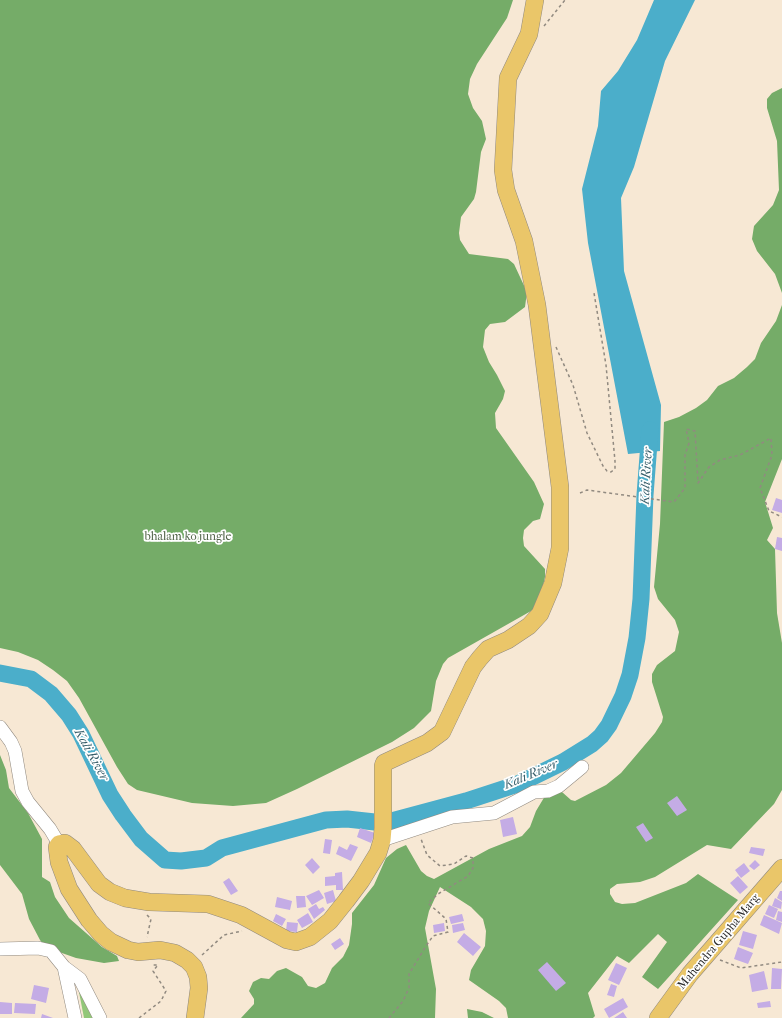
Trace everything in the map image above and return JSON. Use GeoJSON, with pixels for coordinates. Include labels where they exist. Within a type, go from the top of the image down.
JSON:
{"type":"FeatureCollection","features":[{"type":"Feature","properties":{"kind":"main road"},"geometry":{"type":"LineString","coordinates":[[195,1018],[199,988],[196,972],[191,964],[183,957],[168,951],[145,952],[128,950],[111,942],[89,920],[74,898],[63,876],[57,853],[57,847],[59,844],[65,843],[73,849],[99,884],[110,892],[125,898],[149,902],[208,904],[245,918],[287,940],[296,942],[310,937],[330,921],[370,866],[383,834],[383,766],[387,760],[427,743],[442,732],[473,667],[488,649],[508,640],[529,626],[540,614],[548,597],[556,570],[560,548],[560,488],[537,305],[524,241],[506,190],[503,170],[508,78],[529,34],[535,0]]}},
{"type":"Feature","properties":{"kind":"main road","name":"Mahendra Gupha Marg"},"geometry":{"type":"LineString","coordinates":[[658,1018],[676,992],[707,954],[779,878]]}},
{"type":"Feature","properties":{"kind":"street"},"geometry":{"type":"LineString","coordinates":[[0,727],[11,742],[15,751],[22,791],[28,802],[50,829],[59,844]]}},
{"type":"Feature","properties":{"kind":"street"},"geometry":{"type":"LineString","coordinates":[[383,834],[452,817],[494,813],[534,792],[548,791],[559,786],[582,767]]}},
{"type":"Feature","properties":{"kind":"street"},"geometry":{"type":"LineString","coordinates":[[0,949],[38,948],[51,952],[64,967],[80,979],[100,1018]]}},
{"type":"Feature","properties":{"kind":"street"},"geometry":{"type":"LineString","coordinates":[[64,967],[75,1018]]}},
{"type":"Feature","properties":{"kind":"path"},"geometry":{"type":"LineString","coordinates":[[542,28],[565,0]]}},
{"type":"Feature","properties":{"kind":"path"},"geometry":{"type":"LineString","coordinates":[[554,342],[573,385],[587,433],[603,466],[607,471],[611,472],[615,469],[615,461],[606,365],[594,293]]}},
{"type":"Feature","properties":{"kind":"path"},"geometry":{"type":"LineString","coordinates":[[580,493],[587,490],[674,502],[685,488],[685,455],[689,443],[686,428],[696,431],[698,483],[709,467],[720,460],[740,454],[771,438],[772,455],[760,488],[769,511],[782,517]]}},
{"type":"Feature","properties":{"kind":"path"},"geometry":{"type":"LineString","coordinates":[[388,1018],[403,1000],[409,988],[409,974],[426,946],[433,936],[448,932],[446,919],[428,903],[438,894],[468,876],[473,868],[473,858],[466,856],[454,864],[440,866],[427,855],[419,834]]}},
{"type":"Feature","properties":{"kind":"path"},"geometry":{"type":"LineString","coordinates":[[139,1018],[161,1001],[166,992],[153,971],[158,965],[144,962],[151,919],[146,914]]}},
{"type":"Feature","properties":{"kind":"path"},"geometry":{"type":"LineString","coordinates":[[191,964],[224,935],[242,932],[236,926],[245,918]]}},
{"type":"Feature","properties":{"kind":"path"},"geometry":{"type":"LineString","coordinates":[[707,954],[741,968],[782,962]]}},
{"type":"Feature","properties":{"kind":"green space","name":"bhalam ko jungle"},"geometry":{"type":"Polygon","coordinates":[[[0,0],[513,0],[507,18],[477,64],[470,79],[468,94],[473,108],[482,121],[486,139],[481,152],[474,199],[461,217],[459,233],[460,240],[469,254],[508,259],[514,264],[527,292],[525,307],[505,322],[490,324],[485,330],[483,347],[489,362],[505,391],[503,399],[495,413],[496,428],[534,482],[544,504],[540,519],[533,521],[524,530],[523,538],[524,546],[545,569],[545,577],[540,599],[531,611],[448,658],[443,664],[436,681],[431,711],[414,728],[392,742],[266,803],[233,806],[192,803],[137,790],[128,784],[117,767],[79,698],[67,681],[38,660],[18,652],[0,648],[0,0]]]}},
{"type":"Feature","properties":{"kind":"green space"},"geometry":{"type":"Polygon","coordinates":[[[782,88],[782,293],[775,274],[757,251],[752,239],[754,226],[773,205],[779,190],[777,141],[767,108],[767,99],[772,93],[782,88]]]}},
{"type":"Feature","properties":{"kind":"green space"},"geometry":{"type":"Polygon","coordinates":[[[782,305],[782,459],[765,502],[773,528],[767,540],[775,549],[777,613],[782,643],[782,790],[774,804],[731,849],[707,845],[655,877],[640,882],[617,884],[610,889],[610,894],[615,902],[622,904],[635,903],[686,883],[698,874],[738,900],[658,989],[642,977],[667,942],[658,934],[629,963],[617,956],[588,993],[595,1016],[593,1018],[508,1018],[506,1008],[499,1001],[469,980],[471,970],[485,946],[486,931],[483,919],[471,907],[440,887],[429,911],[425,928],[436,989],[435,1018],[241,1018],[254,1004],[254,999],[249,991],[253,982],[261,978],[269,979],[277,971],[286,968],[302,977],[308,986],[316,988],[325,983],[332,968],[343,957],[349,945],[352,913],[374,885],[386,858],[397,849],[406,845],[421,871],[434,879],[489,849],[522,836],[530,827],[536,811],[545,796],[556,791],[562,792],[571,800],[575,801],[606,785],[621,773],[655,733],[662,722],[663,717],[652,682],[652,674],[657,665],[675,651],[679,632],[675,620],[658,599],[654,587],[660,524],[664,422],[679,417],[696,408],[707,400],[718,386],[734,378],[747,367],[755,359],[761,343],[776,321],[782,305]]]}},
{"type":"Feature","properties":{"kind":"green space"},"geometry":{"type":"Polygon","coordinates":[[[0,755],[6,770],[9,788],[28,813],[42,839],[42,877],[50,882],[55,897],[69,918],[102,947],[117,956],[119,961],[104,963],[76,958],[45,947],[40,940],[29,919],[22,894],[0,865],[0,755]]]}},
{"type":"Feature","properties":{"kind":"green space"},"geometry":{"type":"Polygon","coordinates":[[[84,991],[96,1018],[84,1018],[79,992],[84,991]]]}},
{"type":"Feature","properties":{"kind":"green space"},"geometry":{"type":"Polygon","coordinates":[[[467,1009],[482,1012],[494,1018],[468,1018],[467,1009]]]}},
{"type":"Feature","properties":{"kind":"water"},"geometry":{"type":"Polygon","coordinates":[[[654,0],[695,0],[665,61],[634,167],[621,198],[624,271],[661,405],[660,451],[628,454],[588,243],[582,189],[598,126],[601,91],[618,71],[637,40],[654,0]]]}},
{"type":"Feature","properties":{"kind":"building"},"geometry":{"type":"Polygon","coordinates":[[[776,498],[782,500],[782,513],[772,510],[776,498]]]}},
{"type":"Feature","properties":{"kind":"building"},"geometry":{"type":"Polygon","coordinates":[[[777,537],[782,538],[782,551],[775,549],[777,537]]]}},
{"type":"Feature","properties":{"kind":"building"},"geometry":{"type":"Polygon","coordinates":[[[677,796],[687,810],[677,816],[667,803],[677,796]]]}},
{"type":"Feature","properties":{"kind":"building"},"geometry":{"type":"Polygon","coordinates":[[[513,817],[517,834],[503,837],[500,820],[513,817]]]}},
{"type":"Feature","properties":{"kind":"building"},"geometry":{"type":"Polygon","coordinates":[[[643,823],[653,838],[646,842],[636,827],[643,823]]]}},
{"type":"Feature","properties":{"kind":"building"},"geometry":{"type":"Polygon","coordinates":[[[360,828],[375,833],[371,843],[357,837],[360,828]]]}},
{"type":"Feature","properties":{"kind":"building"},"geometry":{"type":"Polygon","coordinates":[[[325,839],[332,840],[330,854],[323,853],[325,839]]]}},
{"type":"Feature","properties":{"kind":"building"},"geometry":{"type":"Polygon","coordinates":[[[350,844],[358,847],[351,861],[336,854],[339,846],[347,850],[350,844]]]}},
{"type":"Feature","properties":{"kind":"building"},"geometry":{"type":"Polygon","coordinates":[[[751,847],[765,849],[763,856],[749,853],[751,847]]]}},
{"type":"Feature","properties":{"kind":"building"},"geometry":{"type":"Polygon","coordinates":[[[312,858],[320,867],[313,874],[305,865],[312,858]]]}},
{"type":"Feature","properties":{"kind":"building"},"geometry":{"type":"Polygon","coordinates":[[[755,860],[760,865],[754,870],[749,866],[755,860]]]}},
{"type":"Feature","properties":{"kind":"building"},"geometry":{"type":"Polygon","coordinates":[[[744,863],[750,871],[741,878],[735,870],[744,863]]]}},
{"type":"Feature","properties":{"kind":"building"},"geometry":{"type":"Polygon","coordinates":[[[342,872],[343,890],[336,890],[336,885],[325,886],[325,877],[335,876],[335,873],[342,872]]]}},
{"type":"Feature","properties":{"kind":"building"},"geometry":{"type":"Polygon","coordinates":[[[738,876],[748,887],[740,894],[730,883],[738,876]]]}},
{"type":"Feature","properties":{"kind":"building"},"geometry":{"type":"Polygon","coordinates":[[[229,878],[238,891],[231,895],[223,882],[229,878]]]}},
{"type":"Feature","properties":{"kind":"building"},"geometry":{"type":"Polygon","coordinates":[[[319,890],[324,898],[312,905],[306,896],[319,890]]]}},
{"type":"Feature","properties":{"kind":"building"},"geometry":{"type":"Polygon","coordinates":[[[333,890],[336,901],[327,904],[324,893],[333,890]]]}},
{"type":"Feature","properties":{"kind":"building"},"geometry":{"type":"Polygon","coordinates":[[[780,891],[782,891],[782,901],[777,898],[780,891]]]}},
{"type":"Feature","properties":{"kind":"building"},"geometry":{"type":"Polygon","coordinates":[[[296,896],[305,896],[306,907],[297,908],[296,896]]]}},
{"type":"Feature","properties":{"kind":"building"},"geometry":{"type":"Polygon","coordinates":[[[277,897],[292,901],[290,910],[275,907],[277,897]]]}},
{"type":"Feature","properties":{"kind":"building"},"geometry":{"type":"Polygon","coordinates":[[[775,898],[782,902],[781,909],[772,906],[775,898]]]}},
{"type":"Feature","properties":{"kind":"building"},"geometry":{"type":"Polygon","coordinates":[[[316,904],[319,909],[323,907],[325,910],[314,919],[308,909],[316,904]]]}},
{"type":"Feature","properties":{"kind":"building"},"geometry":{"type":"Polygon","coordinates":[[[769,905],[778,909],[774,918],[765,914],[769,905]]]}},
{"type":"Feature","properties":{"kind":"building"},"geometry":{"type":"Polygon","coordinates":[[[778,911],[782,912],[782,922],[776,920],[778,911]]]}},
{"type":"Feature","properties":{"kind":"building"},"geometry":{"type":"Polygon","coordinates":[[[308,913],[313,922],[302,928],[297,920],[308,913]]]}},
{"type":"Feature","properties":{"kind":"building"},"geometry":{"type":"Polygon","coordinates":[[[276,914],[286,919],[282,926],[273,921],[276,914]]]}},
{"type":"Feature","properties":{"kind":"building"},"geometry":{"type":"Polygon","coordinates":[[[462,914],[464,921],[451,924],[449,917],[462,914]]]}},
{"type":"Feature","properties":{"kind":"building"},"geometry":{"type":"Polygon","coordinates":[[[764,915],[782,923],[779,934],[760,925],[764,915]]]}},
{"type":"Feature","properties":{"kind":"building"},"geometry":{"type":"Polygon","coordinates":[[[287,922],[298,923],[297,932],[286,931],[287,922]]]}},
{"type":"Feature","properties":{"kind":"building"},"geometry":{"type":"Polygon","coordinates":[[[444,923],[445,931],[434,933],[433,925],[444,923]]]}},
{"type":"Feature","properties":{"kind":"building"},"geometry":{"type":"Polygon","coordinates":[[[463,923],[465,930],[453,933],[452,925],[463,923]]]}},
{"type":"Feature","properties":{"kind":"building"},"geometry":{"type":"Polygon","coordinates":[[[743,931],[757,935],[753,949],[739,945],[743,931]]]}},
{"type":"Feature","properties":{"kind":"building"},"geometry":{"type":"Polygon","coordinates":[[[464,933],[481,947],[473,956],[457,942],[464,933]]]}},
{"type":"Feature","properties":{"kind":"building"},"geometry":{"type":"Polygon","coordinates":[[[340,938],[344,944],[335,950],[331,944],[340,938]]]}},
{"type":"Feature","properties":{"kind":"building"},"geometry":{"type":"Polygon","coordinates":[[[738,947],[753,953],[748,964],[734,959],[738,947]]]}},
{"type":"Feature","properties":{"kind":"building"},"geometry":{"type":"Polygon","coordinates":[[[547,962],[566,983],[556,991],[538,970],[547,962]]]}},
{"type":"Feature","properties":{"kind":"building"},"geometry":{"type":"Polygon","coordinates":[[[616,963],[627,968],[619,985],[608,980],[616,963]]]}},
{"type":"Feature","properties":{"kind":"building"},"geometry":{"type":"Polygon","coordinates":[[[772,968],[782,969],[781,989],[771,989],[772,968]]]}},
{"type":"Feature","properties":{"kind":"building"},"geometry":{"type":"Polygon","coordinates":[[[764,971],[768,989],[752,992],[749,975],[764,971]]]}},
{"type":"Feature","properties":{"kind":"building"},"geometry":{"type":"Polygon","coordinates":[[[611,984],[617,986],[614,997],[607,995],[611,984]]]}},
{"type":"Feature","properties":{"kind":"building"},"geometry":{"type":"Polygon","coordinates":[[[34,985],[49,988],[46,1003],[31,999],[34,985]]]}},
{"type":"Feature","properties":{"kind":"building"},"geometry":{"type":"Polygon","coordinates":[[[623,998],[628,1007],[609,1018],[604,1009],[623,998]]]}},
{"type":"Feature","properties":{"kind":"building"},"geometry":{"type":"Polygon","coordinates":[[[770,1001],[771,1007],[758,1008],[757,1003],[770,1001]]]}},
{"type":"Feature","properties":{"kind":"building"},"geometry":{"type":"Polygon","coordinates":[[[0,1002],[12,1003],[12,1014],[0,1014],[0,1002]]]}},
{"type":"Feature","properties":{"kind":"building"},"geometry":{"type":"Polygon","coordinates":[[[15,1003],[36,1004],[35,1014],[14,1013],[15,1003]]]}},
{"type":"Feature","properties":{"kind":"building"},"geometry":{"type":"Polygon","coordinates":[[[623,1012],[627,1018],[614,1018],[623,1012]]]}},
{"type":"Feature","properties":{"kind":"building"},"geometry":{"type":"Polygon","coordinates":[[[42,1014],[53,1018],[41,1018],[42,1014]]]}},
{"type":"Feature","properties":{"kind":"waterway","name":"Kali River"},"geometry":{"type":"LineString","coordinates":[[0,673],[31,679],[51,694],[69,715],[81,734],[110,795],[123,815],[141,839],[165,860],[181,861],[206,858],[222,848],[326,820],[347,819],[384,823],[466,801],[518,784],[563,762],[592,744],[601,736],[609,725],[623,696],[630,675],[637,638],[641,599],[645,495],[650,430]]}}]}
